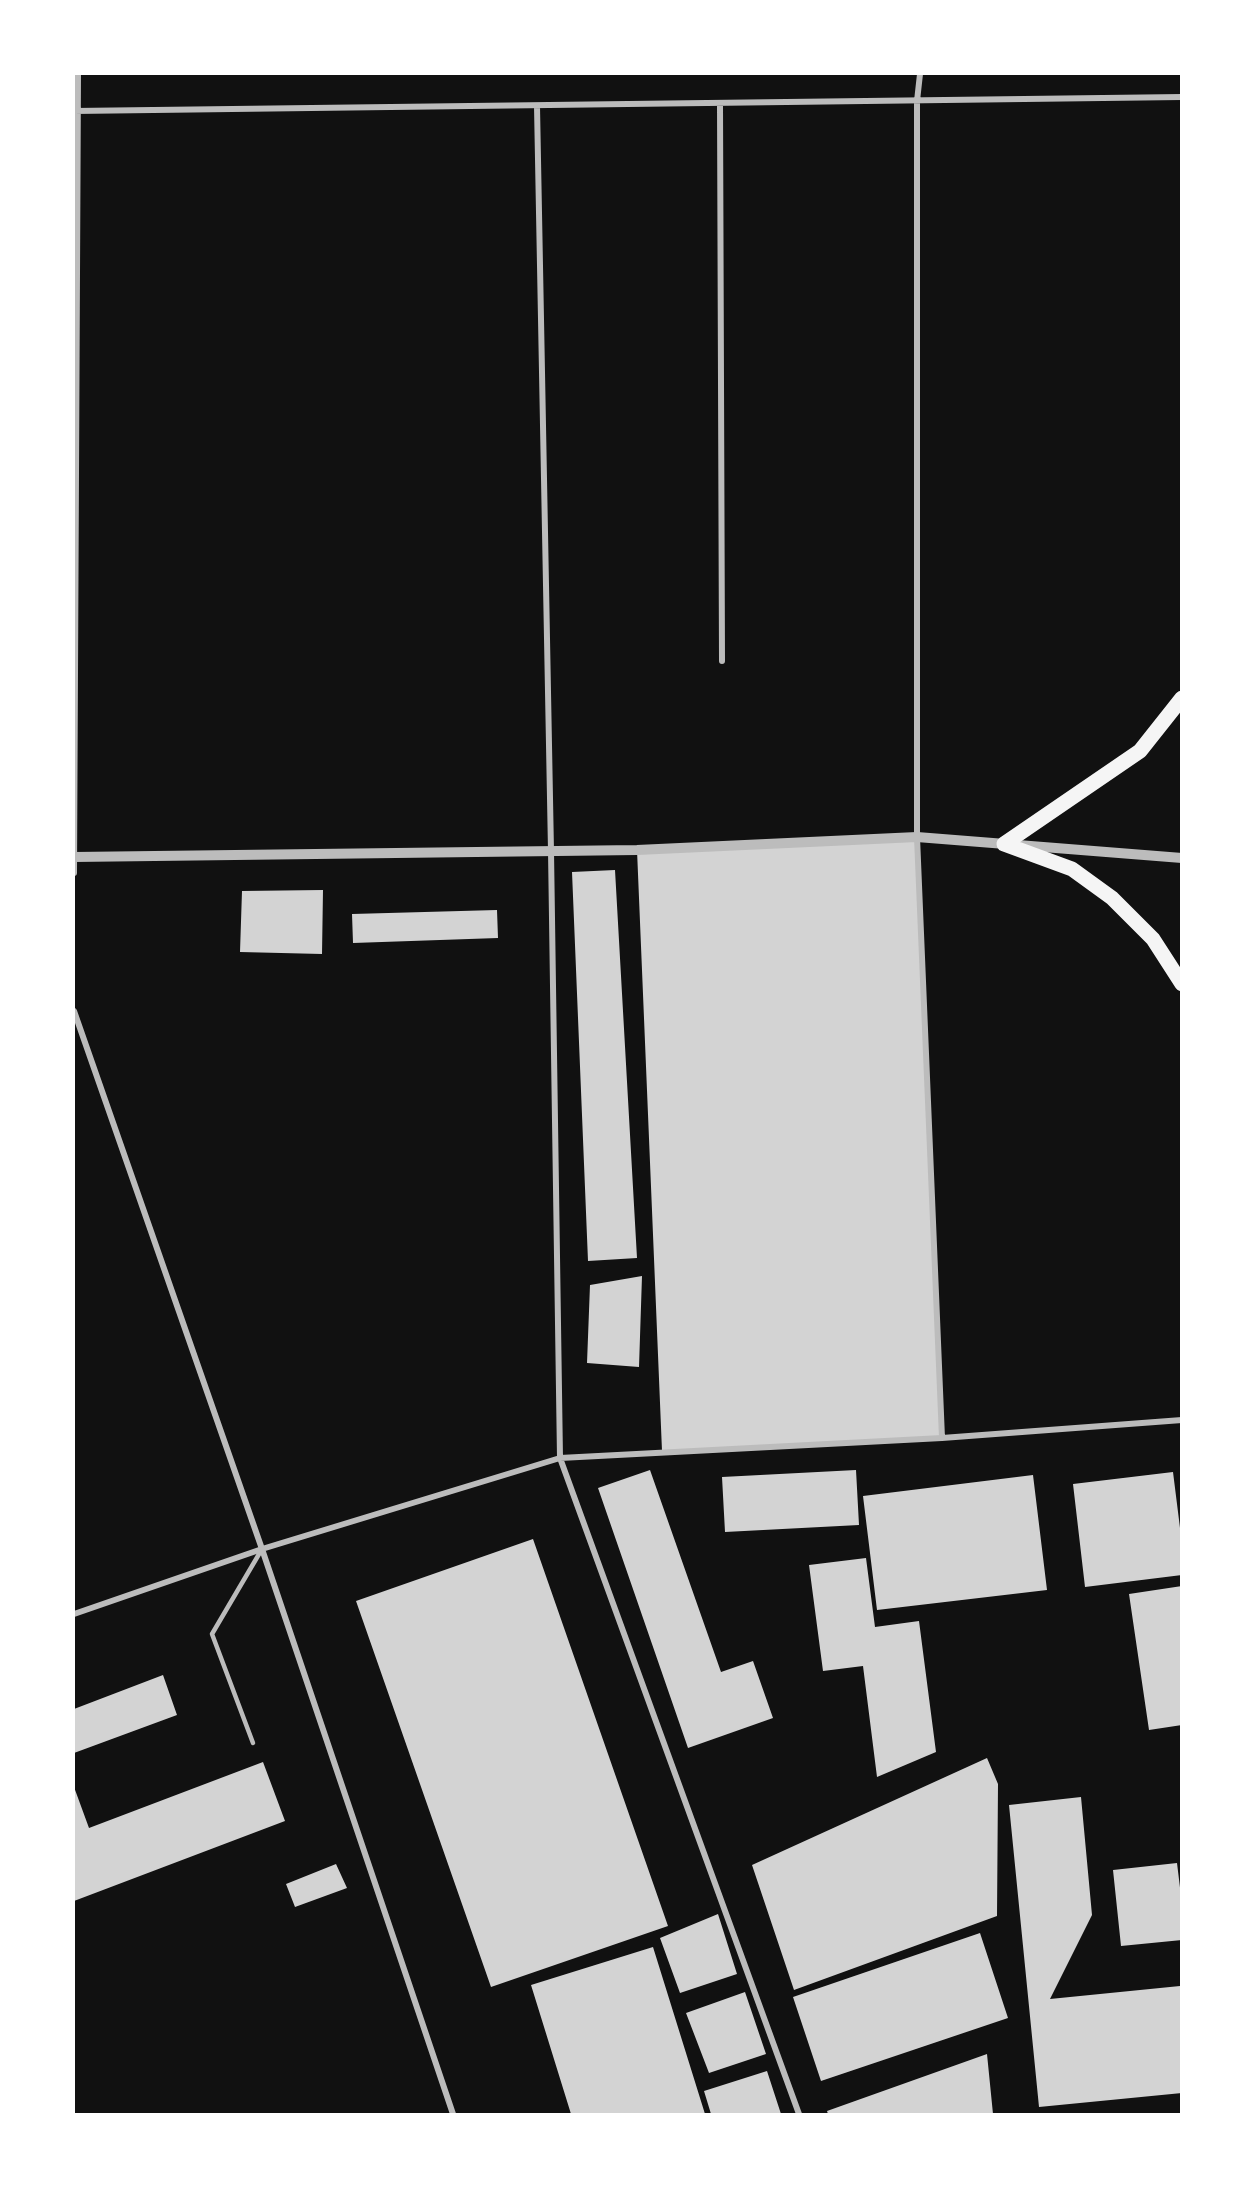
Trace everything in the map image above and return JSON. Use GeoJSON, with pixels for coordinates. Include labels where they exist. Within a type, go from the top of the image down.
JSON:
{"type":"FeatureCollection","features":[{"type":"Feature","properties":{"kind":"main road"},"geometry":{"type":"LineString","coordinates":[[1004,844],[1140,751],[1182,698]]}},
{"type":"Feature","properties":{"kind":"main road"},"geometry":{"type":"LineString","coordinates":[[1004,844],[1072,869],[1112,898],[1153,939],[1182,984]]}},
{"type":"Feature","properties":{"kind":"street"},"geometry":{"type":"LineString","coordinates":[[74,873],[76,112],[78,74]]}},
{"type":"Feature","properties":{"kind":"street"},"geometry":{"type":"LineString","coordinates":[[920,74],[918,101],[916,837],[942,1438]]}},
{"type":"Feature","properties":{"kind":"street"},"geometry":{"type":"LineString","coordinates":[[76,112],[1182,97]]}},
{"type":"Feature","properties":{"kind":"street"},"geometry":{"type":"LineString","coordinates":[[720,104],[722,662]]}},
{"type":"Feature","properties":{"kind":"street"},"geometry":{"type":"LineString","coordinates":[[537,106],[560,1458],[799,2115]]}},
{"type":"Feature","properties":{"kind":"street"},"geometry":{"type":"LineString","coordinates":[[74,857],[637,850],[916,837],[1182,858]]}},
{"type":"Feature","properties":{"kind":"street"},"geometry":{"type":"LineString","coordinates":[[74,1011],[262,1550],[453,2115]]}},
{"type":"Feature","properties":{"kind":"street"},"geometry":{"type":"LineString","coordinates":[[74,1614],[262,1550],[560,1458],[942,1438],[1182,1420]]}},
{"type":"Feature","properties":{"kind":"lane"},"geometry":{"type":"LineString","coordinates":[[253,1743],[212,1634],[262,1550]]}},
{"type":"Feature","properties":{"kind":"building"},"geometry":{"type":"Polygon","coordinates":[[[917,837],[942,1438],[662,1451],[637,850],[917,837]]]}},
{"type":"Feature","properties":{"kind":"building"},"geometry":{"type":"Polygon","coordinates":[[[615,870],[637,1258],[588,1261],[572,872],[615,870]]]}},
{"type":"Feature","properties":{"kind":"building"},"geometry":{"type":"Polygon","coordinates":[[[323,890],[322,954],[240,952],[242,891],[323,890]]]}},
{"type":"Feature","properties":{"kind":"building"},"geometry":{"type":"Polygon","coordinates":[[[497,910],[498,938],[353,943],[352,914],[497,910]]]}},
{"type":"Feature","properties":{"kind":"building"},"geometry":{"type":"Polygon","coordinates":[[[642,1276],[639,1367],[587,1363],[590,1285],[642,1276]]]}},
{"type":"Feature","properties":{"kind":"building"},"geometry":{"type":"Polygon","coordinates":[[[650,1470],[721,1672],[753,1661],[773,1718],[688,1748],[598,1488],[650,1470]]]}},
{"type":"Feature","properties":{"kind":"building"},"geometry":{"type":"Polygon","coordinates":[[[856,1470],[859,1525],[725,1532],[722,1477],[856,1470]]]}},
{"type":"Feature","properties":{"kind":"building"},"geometry":{"type":"Polygon","coordinates":[[[1173,1472],[1182,1544],[1182,1575],[1085,1587],[1073,1484],[1173,1472]]]}},
{"type":"Feature","properties":{"kind":"building"},"geometry":{"type":"Polygon","coordinates":[[[1033,1475],[1047,1590],[877,1610],[863,1496],[1033,1475]]]}},
{"type":"Feature","properties":{"kind":"building"},"geometry":{"type":"Polygon","coordinates":[[[533,1539],[668,1926],[491,1987],[356,1601],[533,1539]]]}},
{"type":"Feature","properties":{"kind":"building"},"geometry":{"type":"Polygon","coordinates":[[[866,1558],[875,1627],[919,1621],[936,1752],[877,1777],[863,1666],[823,1671],[809,1565],[866,1558]]]}},
{"type":"Feature","properties":{"kind":"building"},"geometry":{"type":"Polygon","coordinates":[[[1182,1586],[1182,1725],[1149,1730],[1129,1594],[1182,1586]]]}},
{"type":"Feature","properties":{"kind":"building"},"geometry":{"type":"Polygon","coordinates":[[[163,1675],[177,1715],[74,1753],[74,1709],[163,1675]]]}},
{"type":"Feature","properties":{"kind":"building"},"geometry":{"type":"Polygon","coordinates":[[[987,1758],[998,1784],[997,1916],[794,1990],[752,1865],[987,1758]]]}},
{"type":"Feature","properties":{"kind":"building"},"geometry":{"type":"Polygon","coordinates":[[[263,1762],[285,1821],[74,1901],[74,1787],[89,1828],[263,1762]]]}},
{"type":"Feature","properties":{"kind":"building"},"geometry":{"type":"Polygon","coordinates":[[[1081,1797],[1092,1915],[1050,1999],[1180,1986],[1182,2093],[1039,2107],[1009,1805],[1081,1797]]]}},
{"type":"Feature","properties":{"kind":"building"},"geometry":{"type":"Polygon","coordinates":[[[1177,1863],[1182,1904],[1182,1940],[1121,1946],[1113,1870],[1177,1863]]]}},
{"type":"Feature","properties":{"kind":"building"},"geometry":{"type":"Polygon","coordinates":[[[336,1864],[347,1888],[295,1907],[286,1884],[336,1864]]]}},
{"type":"Feature","properties":{"kind":"building"},"geometry":{"type":"Polygon","coordinates":[[[718,1914],[737,1974],[680,1993],[660,1938],[718,1914]]]}},
{"type":"Feature","properties":{"kind":"building"},"geometry":{"type":"Polygon","coordinates":[[[980,1933],[1008,2018],[821,2081],[793,1997],[980,1933]]]}},
{"type":"Feature","properties":{"kind":"building"},"geometry":{"type":"Polygon","coordinates":[[[653,1947],[705,2114],[571,2114],[531,1985],[653,1947]]]}},
{"type":"Feature","properties":{"kind":"building"},"geometry":{"type":"Polygon","coordinates":[[[745,1992],[766,2054],[709,2073],[686,2013],[745,1992]]]}},
{"type":"Feature","properties":{"kind":"building"},"geometry":{"type":"Polygon","coordinates":[[[987,2054],[993,2114],[828,2114],[827,2111],[987,2054]]]}},
{"type":"Feature","properties":{"kind":"building"},"geometry":{"type":"Polygon","coordinates":[[[767,2071],[781,2114],[711,2114],[704,2091],[767,2071]]]}}]}
